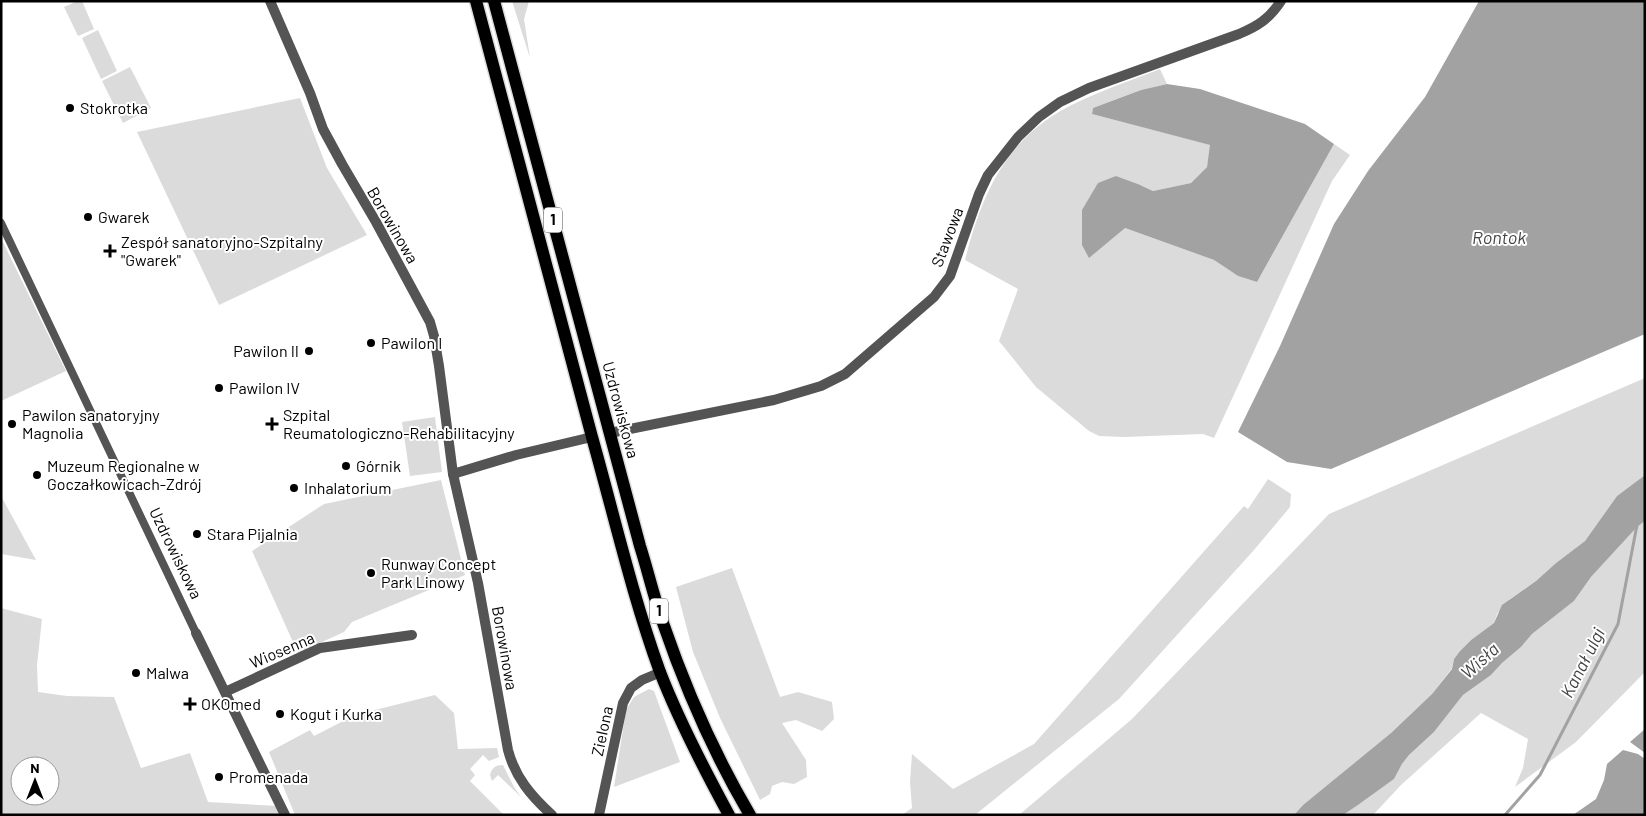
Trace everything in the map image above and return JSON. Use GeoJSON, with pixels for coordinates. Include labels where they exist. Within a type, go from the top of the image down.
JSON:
{"type":"FeatureCollection","features":[{"type":"Feature","properties":{"kind":"main road","name":"1"},"geometry":{"type":"LineString","coordinates":[[476,1],[640,613],[660,672],[686,732],[729,815]]}},
{"type":"Feature","properties":{"kind":"main road","name":"Uzdrowiskowa"},"geometry":{"type":"LineString","coordinates":[[494,1],[640,546],[662,621],[703,726],[730,781],[750,815]]}},
{"type":"Feature","properties":{"kind":"main road"},"geometry":{"type":"LineString","coordinates":[[586,414],[601,429],[610,433]]}},
{"type":"Feature","properties":{"kind":"street","name":"Borowinowa"},"geometry":{"type":"LineString","coordinates":[[270,1],[310,93],[323,129],[430,322],[439,366],[453,474],[478,582],[509,754],[525,787],[552,815]]}},
{"type":"Feature","properties":{"kind":"street","name":"Stawowa"},"geometry":{"type":"LineString","coordinates":[[610,433],[774,400],[821,386],[846,374],[934,297],[950,276],[979,194],[988,175],[1018,137],[1039,118],[1060,102],[1089,88],[1257,26],[1273,14],[1281,1]]}},
{"type":"Feature","properties":{"kind":"street","name":"Uzdrowiskowa"},"geometry":{"type":"LineString","coordinates":[[1,223],[196,633],[285,815]]}},
{"type":"Feature","properties":{"kind":"street"},"geometry":{"type":"LineString","coordinates":[[453,474],[516,455],[592,437]]}},
{"type":"Feature","properties":{"kind":"street","name":"Wiosenna"},"geometry":{"type":"LineString","coordinates":[[225,692],[320,648],[412,635]]}},
{"type":"Feature","properties":{"kind":"street","name":"Zielona"},"geometry":{"type":"LineString","coordinates":[[599,815],[623,703],[631,688],[642,680],[660,672]]}},
{"type":"Feature","properties":{"kind":"shaded area"},"geometry":{"type":"Polygon","coordinates":[[[82,1],[94,29],[78,36],[64,7],[82,1]]]}},
{"type":"Feature","properties":{"kind":"shaded area"},"geometry":{"type":"Polygon","coordinates":[[[512,1],[529,1],[524,19],[530,58],[512,1]]]}},
{"type":"Feature","properties":{"kind":"shaded area"},"geometry":{"type":"Polygon","coordinates":[[[98,30],[117,71],[101,79],[82,38],[98,30]]]}},
{"type":"Feature","properties":{"kind":"shaded area"},"geometry":{"type":"Polygon","coordinates":[[[130,67],[151,108],[123,123],[102,81],[130,67]]]}},
{"type":"Feature","properties":{"kind":"shaded area"},"geometry":{"type":"Polygon","coordinates":[[[1160,69],[1167,84],[1141,90],[1093,108],[1092,114],[1211,145],[1207,167],[1191,183],[1153,191],[1116,176],[1125,228],[1214,260],[1238,276],[1257,282],[1334,144],[1350,155],[1332,181],[1214,438],[1203,434],[1099,436],[1089,431],[1036,387],[999,341],[1018,289],[965,260],[977,220],[993,183],[1015,149],[1029,135],[1057,113],[1101,92],[1160,69]]]}},
{"type":"Feature","properties":{"kind":"shaded area"},"geometry":{"type":"Polygon","coordinates":[[[300,98],[327,168],[367,235],[219,305],[137,132],[300,98]]]}},
{"type":"Feature","properties":{"kind":"shaded area"},"geometry":{"type":"Polygon","coordinates":[[[1,238],[66,371],[1,401],[1,238]]]}},
{"type":"Feature","properties":{"kind":"shaded area"},"geometry":{"type":"Polygon","coordinates":[[[1645,378],[1645,475],[1617,496],[1585,541],[1536,581],[1510,599],[1497,614],[1494,623],[1460,651],[1454,659],[1452,668],[1432,694],[1391,733],[1303,805],[1294,815],[1019,815],[1132,719],[1329,514],[1645,378]]]}},
{"type":"Feature","properties":{"kind":"shaded area"},"geometry":{"type":"Polygon","coordinates":[[[435,417],[442,472],[410,476],[402,422],[435,417]]]}},
{"type":"Feature","properties":{"kind":"shaded area"},"geometry":{"type":"Polygon","coordinates":[[[1268,479],[1291,494],[1290,507],[1254,550],[1119,699],[975,815],[902,815],[912,808],[910,782],[912,754],[953,789],[1034,744],[1244,506],[1248,509],[1268,479]]]}},
{"type":"Feature","properties":{"kind":"shaded area"},"geometry":{"type":"Polygon","coordinates":[[[441,480],[465,575],[352,622],[344,632],[298,653],[252,551],[324,504],[441,480]]]}},
{"type":"Feature","properties":{"kind":"shaded area"},"geometry":{"type":"Polygon","coordinates":[[[1,496],[36,560],[1,554],[1,496]]]}},
{"type":"Feature","properties":{"kind":"shaded area"},"geometry":{"type":"Polygon","coordinates":[[[1645,521],[1645,672],[1576,742],[1515,787],[1523,768],[1528,739],[1481,713],[1401,785],[1373,815],[1343,815],[1394,779],[1409,755],[1434,732],[1463,695],[1491,675],[1532,634],[1574,601],[1591,577],[1637,527],[1645,521]]]}},
{"type":"Feature","properties":{"kind":"shaded area"},"geometry":{"type":"Polygon","coordinates":[[[732,568],[780,697],[798,692],[832,702],[834,719],[822,731],[796,720],[782,723],[806,760],[807,777],[794,784],[782,782],[772,786],[770,794],[760,800],[720,718],[693,652],[676,587],[732,568]]]}},
{"type":"Feature","properties":{"kind":"shaded area"},"geometry":{"type":"Polygon","coordinates":[[[1,608],[42,619],[37,665],[38,692],[67,696],[114,697],[141,768],[190,753],[208,802],[278,806],[282,815],[1,815],[1,608]]]}},
{"type":"Feature","properties":{"kind":"shaded area"},"geometry":{"type":"Polygon","coordinates":[[[649,689],[654,691],[680,762],[614,787],[626,710],[634,697],[649,689]]]}},
{"type":"Feature","properties":{"kind":"shaded area"},"geometry":{"type":"Polygon","coordinates":[[[435,695],[454,713],[458,749],[497,748],[499,757],[489,761],[483,755],[470,769],[475,775],[470,781],[504,815],[295,815],[269,752],[310,730],[314,736],[355,715],[435,695]]]}},
{"type":"Feature","properties":{"kind":"shaded area"},"geometry":{"type":"Polygon","coordinates":[[[503,765],[521,797],[498,775],[492,781],[490,775],[493,769],[496,766],[503,765]]]}},
{"type":"Feature","properties":{"kind":"water","name":"Rontok"},"geometry":{"type":"Polygon","coordinates":[[[1479,1],[1645,1],[1645,334],[1331,469],[1287,462],[1238,432],[1280,346],[1334,224],[1368,171],[1425,97],[1479,1]]]}},
{"type":"Feature","properties":{"kind":"water"},"geometry":{"type":"Polygon","coordinates":[[[1167,84],[1200,89],[1305,124],[1334,144],[1257,282],[1238,276],[1214,260],[1125,228],[1089,258],[1082,245],[1082,210],[1098,183],[1116,176],[1153,191],[1191,183],[1207,167],[1210,145],[1092,114],[1093,108],[1141,90],[1167,84]]]}},
{"type":"Feature","properties":{"kind":"water","name":"Wisła"},"geometry":{"type":"Polygon","coordinates":[[[1645,475],[1645,521],[1637,527],[1591,577],[1574,601],[1532,634],[1491,675],[1463,695],[1434,732],[1409,755],[1394,779],[1343,815],[1294,815],[1303,805],[1391,733],[1432,694],[1452,669],[1454,659],[1460,651],[1494,623],[1502,605],[1536,581],[1585,541],[1617,496],[1645,475]]]}},
{"type":"Feature","properties":{"kind":"water"},"geometry":{"type":"Polygon","coordinates":[[[1645,729],[1645,753],[1630,742],[1645,729]]]}},
{"type":"Feature","properties":{"kind":"water"},"geometry":{"type":"Polygon","coordinates":[[[1623,750],[1638,754],[1645,759],[1645,815],[1573,815],[1596,799],[1604,780],[1607,764],[1623,750]]]}},
{"type":"Feature","properties":{"kind":"waterway","name":"Kanał ulgi"},"geometry":{"type":"LineString","coordinates":[[1505,815],[1540,775],[1618,624],[1637,525]]}},
{"type":"Feature","properties":{"kind":"place","name":"Stokrotka"},"geometry":{"type":"Point","coordinates":[70,108]}},
{"type":"Feature","properties":{"kind":"place","name":"Gwarek"},"geometry":{"type":"Point","coordinates":[88,217]}},
{"type":"Feature","properties":{"kind":"place","name":"Zespół sanatoryjno-Szpitalny \"Gwarek\""},"geometry":{"type":"Point","coordinates":[110,251]}},
{"type":"Feature","properties":{"kind":"place","name":"Pawilon I"},"geometry":{"type":"Point","coordinates":[371,343]}},
{"type":"Feature","properties":{"kind":"place","name":"Pawilon II"},"geometry":{"type":"Point","coordinates":[309,351]}},
{"type":"Feature","properties":{"kind":"place","name":"Pawilon IV"},"geometry":{"type":"Point","coordinates":[219,388]}},
{"type":"Feature","properties":{"kind":"place","name":"Pawilon sanatoryjny Magnolia"},"geometry":{"type":"Point","coordinates":[12,424]}},
{"type":"Feature","properties":{"kind":"place","name":"Szpital Reumatologiczno-Rehabilitacyjny"},"geometry":{"type":"Point","coordinates":[272,424]}},
{"type":"Feature","properties":{"kind":"place","name":"Górnik"},"geometry":{"type":"Point","coordinates":[346,466]}},
{"type":"Feature","properties":{"kind":"place","name":"Muzeum Regionalne w Goczałkowicach-Zdrój"},"geometry":{"type":"Point","coordinates":[37,475]}},
{"type":"Feature","properties":{"kind":"place","name":"Inhalatorium"},"geometry":{"type":"Point","coordinates":[294,488]}},
{"type":"Feature","properties":{"kind":"place","name":"Stara Pijalnia"},"geometry":{"type":"Point","coordinates":[197,534]}},
{"type":"Feature","properties":{"kind":"place","name":"Runway Concept Park Linowy"},"geometry":{"type":"Point","coordinates":[371,573]}},
{"type":"Feature","properties":{"kind":"place","name":"Malwa"},"geometry":{"type":"Point","coordinates":[136,673]}},
{"type":"Feature","properties":{"kind":"place","name":"OKOmed"},"geometry":{"type":"Point","coordinates":[190,704]}},
{"type":"Feature","properties":{"kind":"place","name":"Kogut i Kurka"},"geometry":{"type":"Point","coordinates":[280,714]}},
{"type":"Feature","properties":{"kind":"place","name":"Promenada"},"geometry":{"type":"Point","coordinates":[219,777]}}]}
